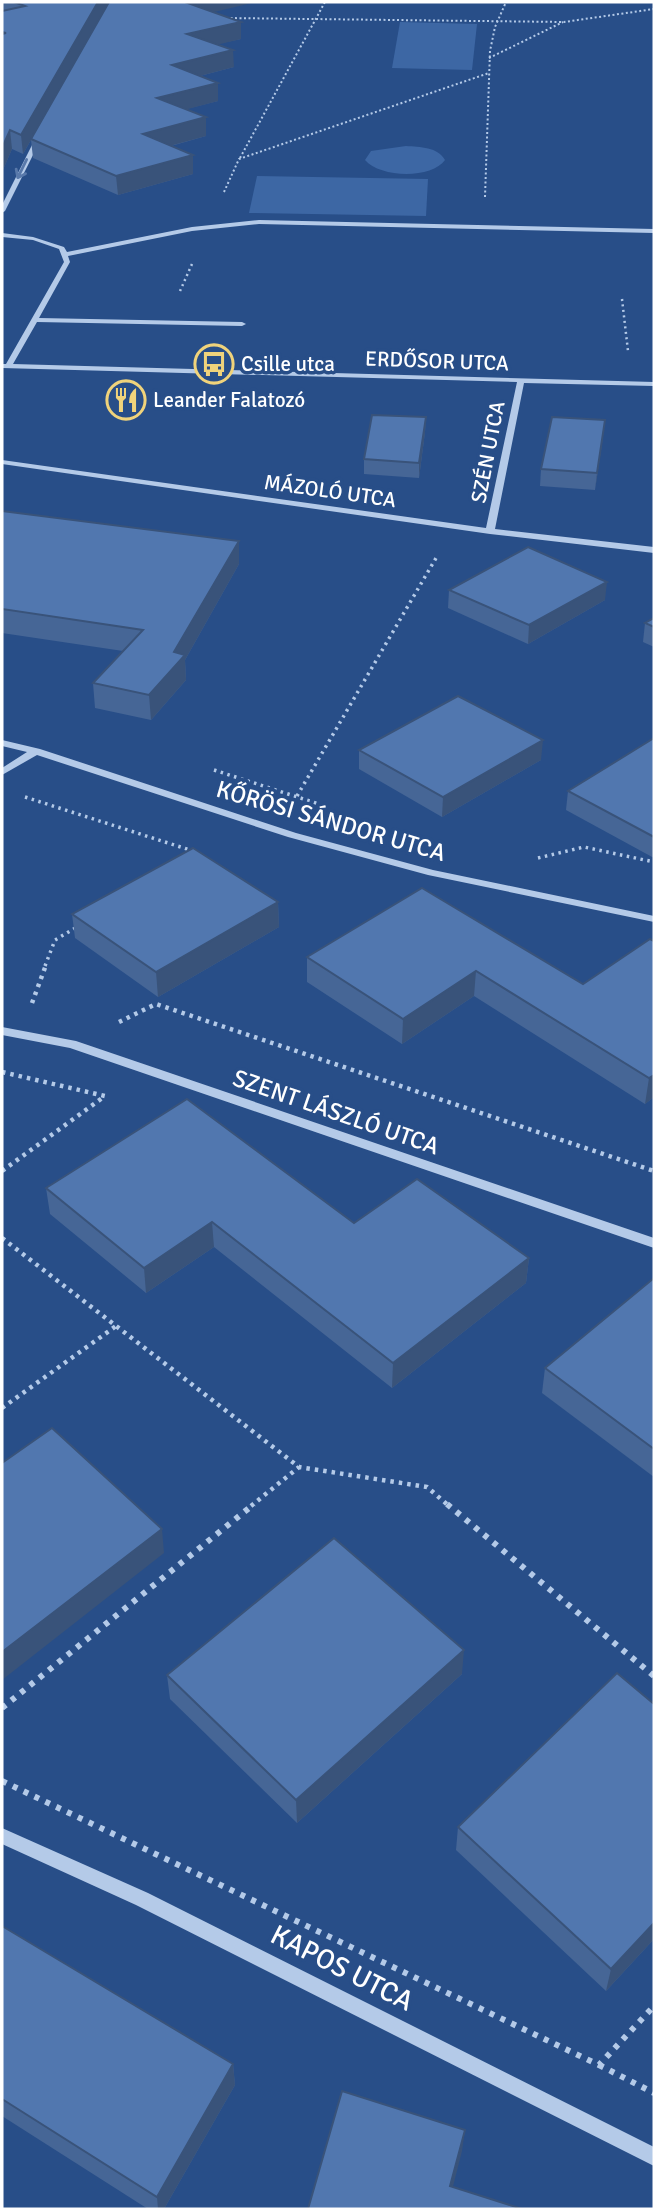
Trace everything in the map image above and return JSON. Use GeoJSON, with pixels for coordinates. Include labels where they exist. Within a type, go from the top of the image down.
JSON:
{"type":"FeatureCollection","features":[{"type":"Feature","properties":{"kind":"street"},"geometry":{"type":"LineString","coordinates":[[2,211],[45,125]]}},
{"type":"Feature","properties":{"kind":"street"},"geometry":{"type":"LineString","coordinates":[[2,235],[27,236],[47,241],[62,248],[66,254],[208,227],[259,222],[654,231]]}},
{"type":"Feature","properties":{"kind":"street","name":"ERDŐSOR UTCA"},"geometry":{"type":"LineString","coordinates":[[5,367],[67,262],[66,254]]}},
{"type":"Feature","properties":{"kind":"street"},"geometry":{"type":"LineString","coordinates":[[35,320],[242,324]]}},
{"type":"Feature","properties":{"kind":"street","name":"ERDŐSOR UTCA"},"geometry":{"type":"LineString","coordinates":[[5,367],[654,384]]}},
{"type":"Feature","properties":{"kind":"street","name":"SZÉN UTCA"},"geometry":{"type":"LineString","coordinates":[[490,531],[521,380]]}},
{"type":"Feature","properties":{"kind":"street","name":"MÁZOLÓ UTCA"},"geometry":{"type":"LineString","coordinates":[[2,462],[490,531],[654,550]]}},
{"type":"Feature","properties":{"kind":"street","name":"KŐRÖSI SÁNDOR UTCA"},"geometry":{"type":"LineString","coordinates":[[2,743],[36,751],[292,835],[432,873],[654,919]]}},
{"type":"Feature","properties":{"kind":"street"},"geometry":{"type":"LineString","coordinates":[[2,772],[36,751]]}},
{"type":"Feature","properties":{"kind":"street","name":"SZENT LÁSZLÓ UTCA"},"geometry":{"type":"LineString","coordinates":[[2,1031],[72,1044],[654,1243]]}},
{"type":"Feature","properties":{"kind":"street","name":"KAPOS UTCA"},"geometry":{"type":"LineString","coordinates":[[2,1836],[142,1899],[654,2157]]}},
{"type":"Feature","properties":{"kind":"path"},"geometry":{"type":"LineString","coordinates":[[167,322],[239,159],[326,2]]}},
{"type":"Feature","properties":{"kind":"path"},"geometry":{"type":"LineString","coordinates":[[484,227],[489,58],[495,21],[506,2]]}},
{"type":"Feature","properties":{"kind":"path"},"geometry":{"type":"LineString","coordinates":[[223,18],[318,16],[564,22],[654,9]]}},
{"type":"Feature","properties":{"kind":"path"},"geometry":{"type":"LineString","coordinates":[[489,58],[564,22]]}},
{"type":"Feature","properties":{"kind":"path"},"geometry":{"type":"LineString","coordinates":[[239,159],[489,73]]}},
{"type":"Feature","properties":{"kind":"path"},"geometry":{"type":"LineString","coordinates":[[622,299],[629,358]]}},
{"type":"Feature","properties":{"kind":"path"},"geometry":{"type":"LineString","coordinates":[[297,796],[438,556]]}},
{"type":"Feature","properties":{"kind":"path"},"geometry":{"type":"LineString","coordinates":[[202,766],[322,805]]}},
{"type":"Feature","properties":{"kind":"path"},"geometry":{"type":"LineString","coordinates":[[15,793],[199,853],[188,860]]}},
{"type":"Feature","properties":{"kind":"path"},"geometry":{"type":"LineString","coordinates":[[528,856],[541,859],[584,847],[654,862]]}},
{"type":"Feature","properties":{"kind":"path"},"geometry":{"type":"LineString","coordinates":[[43,1009],[31,1007],[55,940],[88,920]]}},
{"type":"Feature","properties":{"kind":"path"},"geometry":{"type":"LineString","coordinates":[[117,1023],[156,1004],[654,1171]]}},
{"type":"Feature","properties":{"kind":"path"},"geometry":{"type":"LineString","coordinates":[[2,1072],[105,1096],[2,1171]]}},
{"type":"Feature","properties":{"kind":"path"},"geometry":{"type":"LineString","coordinates":[[2,1238],[299,1467],[427,1487],[653,1672]]}},
{"type":"Feature","properties":{"kind":"path"},"geometry":{"type":"LineString","coordinates":[[2,1408],[116,1326]]}},
{"type":"Feature","properties":{"kind":"path"},"geometry":{"type":"LineString","coordinates":[[2,1708],[299,1467]]}},
{"type":"Feature","properties":{"kind":"path"},"geometry":{"type":"LineString","coordinates":[[2,1781],[654,2093]]}},
{"type":"Feature","properties":{"kind":"path"},"geometry":{"type":"LineString","coordinates":[[599,2065],[654,2006]]}},
{"type":"Feature","properties":{"kind":"shaded area"},"geometry":{"type":"Polygon","coordinates":[[[400,22],[477,24],[472,70],[392,68],[400,22]]]}},
{"type":"Feature","properties":{"kind":"shaded area"},"geometry":{"type":"Polygon","coordinates":[[[406,146],[433,150],[445,160],[429,171],[406,174],[382,170],[365,160],[371,151],[406,146]]]}},
{"type":"Feature","properties":{"kind":"shaded area"},"geometry":{"type":"Polygon","coordinates":[[[257,176],[428,179],[426,216],[249,213],[257,176]]]}},
{"type":"Feature","properties":{"kind":"building"},"geometry":{"type":"Polygon","coordinates":[[[14,2],[98,2],[21,135],[10,130],[2,148],[2,34],[6,33],[2,32],[2,11],[25,6],[14,2]]]}},
{"type":"Feature","properties":{"kind":"building"},"geometry":{"type":"Polygon","coordinates":[[[109,2],[185,2],[241,22],[187,34],[233,50],[172,65],[218,83],[157,98],[206,117],[143,134],[193,155],[116,176],[31,139],[109,2]]]}},
{"type":"Feature","properties":{"kind":"building"},"geometry":{"type":"Polygon","coordinates":[[[372,415],[426,417],[419,463],[364,459],[372,415]]]}},
{"type":"Feature","properties":{"kind":"building"},"geometry":{"type":"Polygon","coordinates":[[[552,417],[605,420],[597,473],[541,469],[552,417]]]}},
{"type":"Feature","properties":{"kind":"building"},"geometry":{"type":"Polygon","coordinates":[[[2,511],[239,541],[174,652],[185,655],[149,695],[93,683],[143,630],[2,609],[2,511]]]}},
{"type":"Feature","properties":{"kind":"building"},"geometry":{"type":"Polygon","coordinates":[[[528,547],[607,582],[529,625],[449,590],[528,547]]]}},
{"type":"Feature","properties":{"kind":"building"},"geometry":{"type":"Polygon","coordinates":[[[654,618],[654,627],[645,623],[654,618]]]}},
{"type":"Feature","properties":{"kind":"building"},"geometry":{"type":"Polygon","coordinates":[[[458,696],[543,740],[443,797],[359,750],[458,696]]]}},
{"type":"Feature","properties":{"kind":"building"},"geometry":{"type":"Polygon","coordinates":[[[654,738],[654,837],[568,791],[654,738]]]}},
{"type":"Feature","properties":{"kind":"building"},"geometry":{"type":"Polygon","coordinates":[[[193,848],[278,902],[156,972],[72,914],[193,848]]]}},
{"type":"Feature","properties":{"kind":"building"},"geometry":{"type":"Polygon","coordinates":[[[422,888],[583,984],[650,939],[654,941],[654,1075],[649,1078],[476,971],[403,1019],[307,957],[422,888]]]}},
{"type":"Feature","properties":{"kind":"building"},"geometry":{"type":"Polygon","coordinates":[[[187,1099],[354,1223],[417,1179],[529,1258],[393,1363],[212,1222],[144,1268],[46,1188],[187,1099]]]}},
{"type":"Feature","properties":{"kind":"building"},"geometry":{"type":"Polygon","coordinates":[[[654,1278],[654,1449],[545,1368],[654,1278]]]}},
{"type":"Feature","properties":{"kind":"building"},"geometry":{"type":"Polygon","coordinates":[[[52,1428],[162,1529],[2,1652],[2,1463],[52,1428]]]}},
{"type":"Feature","properties":{"kind":"building"},"geometry":{"type":"Polygon","coordinates":[[[334,1538],[464,1650],[296,1800],[167,1675],[334,1538]]]}},
{"type":"Feature","properties":{"kind":"building"},"geometry":{"type":"Polygon","coordinates":[[[617,1673],[654,1704],[654,1923],[611,1969],[458,1827],[617,1673]]]}},
{"type":"Feature","properties":{"kind":"building"},"geometry":{"type":"Polygon","coordinates":[[[2,1926],[233,2064],[157,2197],[2,2099],[2,1926]]]}},
{"type":"Feature","properties":{"kind":"building"},"geometry":{"type":"Polygon","coordinates":[[[342,2091],[465,2130],[450,2186],[522,2209],[308,2209],[342,2091]]]}},
{"type":"Feature","properties":{"kind":"place","name":"Csille utca"},"geometry":{"type":"Point","coordinates":[214,364]}},
{"type":"Feature","properties":{"kind":"place","name":"Leander Falatozó"},"geometry":{"type":"Point","coordinates":[126,400]}}]}
